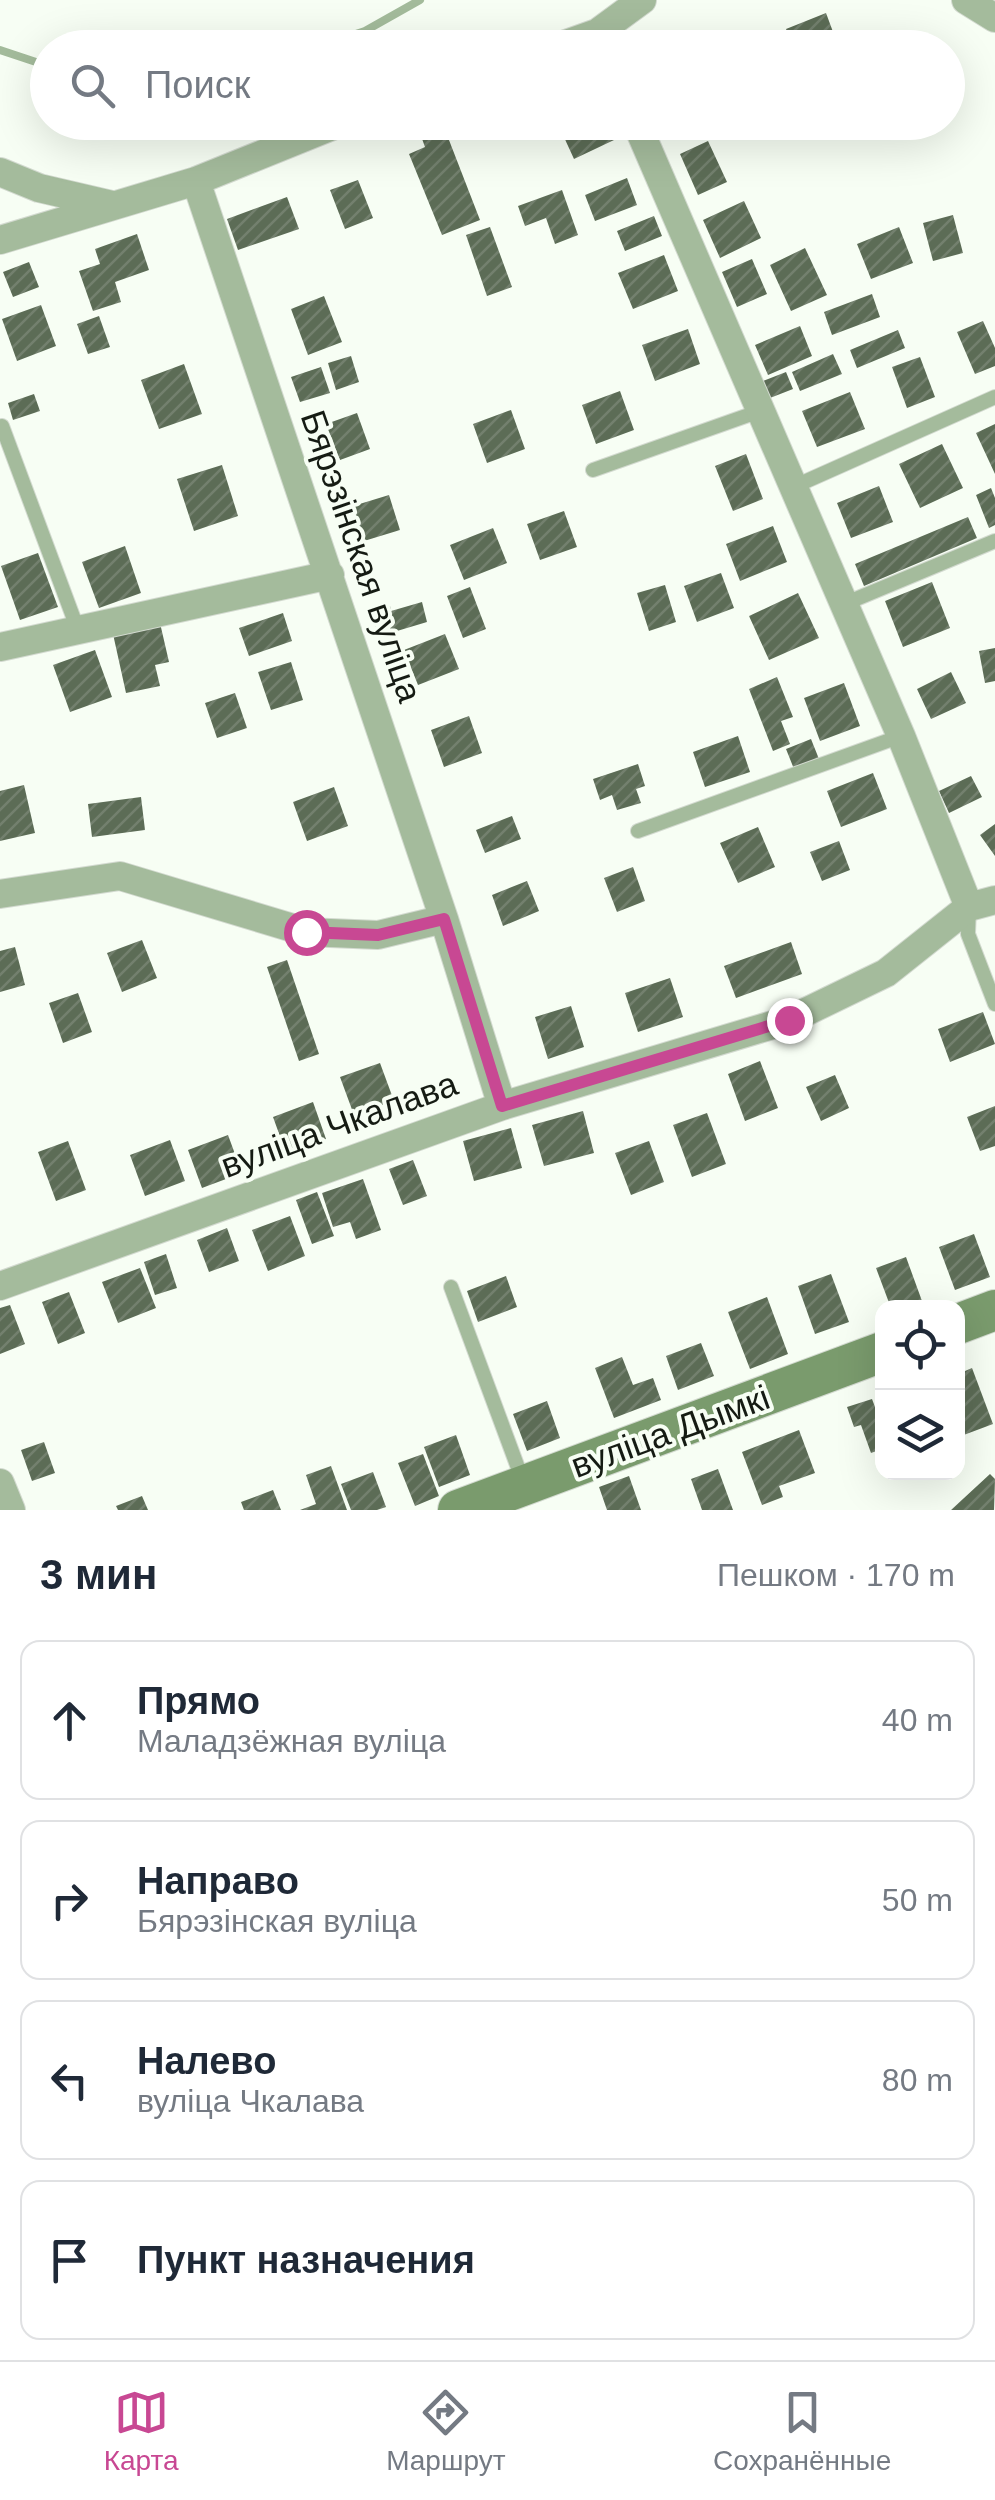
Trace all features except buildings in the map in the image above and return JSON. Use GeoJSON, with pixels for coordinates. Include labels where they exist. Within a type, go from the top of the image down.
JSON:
{"type":"FeatureCollection","features":[{"type":"Feature","properties":{"kind":"main road"},"geometry":{"type":"LineString","coordinates":[[965,1321],[995,1310]]}},
{"type":"Feature","properties":{"kind":"main road","name":"вуліца Дымкі"},"geometry":{"type":"LineString","coordinates":[[458,1510],[875,1355]]}},
{"type":"Feature","properties":{"kind":"street"},"geometry":{"type":"LineString","coordinates":[[610,30],[642,0]]}},
{"type":"Feature","properties":{"kind":"street"},"geometry":{"type":"LineString","coordinates":[[966,0],[995,18]]}},
{"type":"Feature","properties":{"kind":"street"},"geometry":{"type":"LineString","coordinates":[[0,240],[196,181],[297,140]]}},
{"type":"Feature","properties":{"kind":"street"},"geometry":{"type":"LineString","coordinates":[[644,140],[900,736],[982,904]]}},
{"type":"Feature","properties":{"kind":"street"},"geometry":{"type":"LineString","coordinates":[[0,172],[39,188],[114,205]]}},
{"type":"Feature","properties":{"kind":"street","name":"Бярэзінская вуліца"},"geometry":{"type":"LineString","coordinates":[[196,181],[444,919],[502,1106]]}},
{"type":"Feature","properties":{"kind":"street"},"geometry":{"type":"LineString","coordinates":[[0,647],[330,576]]}},
{"type":"Feature","properties":{"kind":"street"},"geometry":{"type":"LineString","coordinates":[[0,894],[120,876],[306,932],[378,935],[444,919]]}},
{"type":"Feature","properties":{"kind":"street","name":"вуліца Чкалава"},"geometry":{"type":"LineString","coordinates":[[0,1286],[502,1106],[789,1020],[886,973],[982,904]]}},
{"type":"Feature","properties":{"kind":"street"},"geometry":{"type":"LineString","coordinates":[[0,1483],[11,1510]]}},
{"type":"Feature","properties":{"kind":"lane"},"geometry":{"type":"LineString","coordinates":[[793,486],[995,397]]}},
{"type":"Feature","properties":{"kind":"lane"},"geometry":{"type":"LineString","coordinates":[[593,470],[760,410]]}},
{"type":"Feature","properties":{"kind":"lane"},"geometry":{"type":"LineString","coordinates":[[2,426],[78,630]]}},
{"type":"Feature","properties":{"kind":"lane"},"geometry":{"type":"LineString","coordinates":[[844,604],[995,541]]}},
{"type":"Feature","properties":{"kind":"lane"},"geometry":{"type":"LineString","coordinates":[[638,831],[900,736]]}},
{"type":"Feature","properties":{"kind":"lane"},"geometry":{"type":"LineString","coordinates":[[982,904],[968,934],[995,1004]]}},
{"type":"Feature","properties":{"kind":"lane"},"geometry":{"type":"LineString","coordinates":[[451,1286],[524,1485]]}},
{"type":"Feature","properties":{"kind":"waterway"},"geometry":{"type":"LineString","coordinates":[[367,30],[420,0]]}},
{"type":"Feature","properties":{"kind":"waterway"},"geometry":{"type":"LineString","coordinates":[[0,50],[30,60]]}},
{"type":"Feature","properties":{"kind":"route"},"geometry":{"type":"LineString","coordinates":[[306,932],[378,935],[444,919],[502,1106],[789,1020]]}}]}
